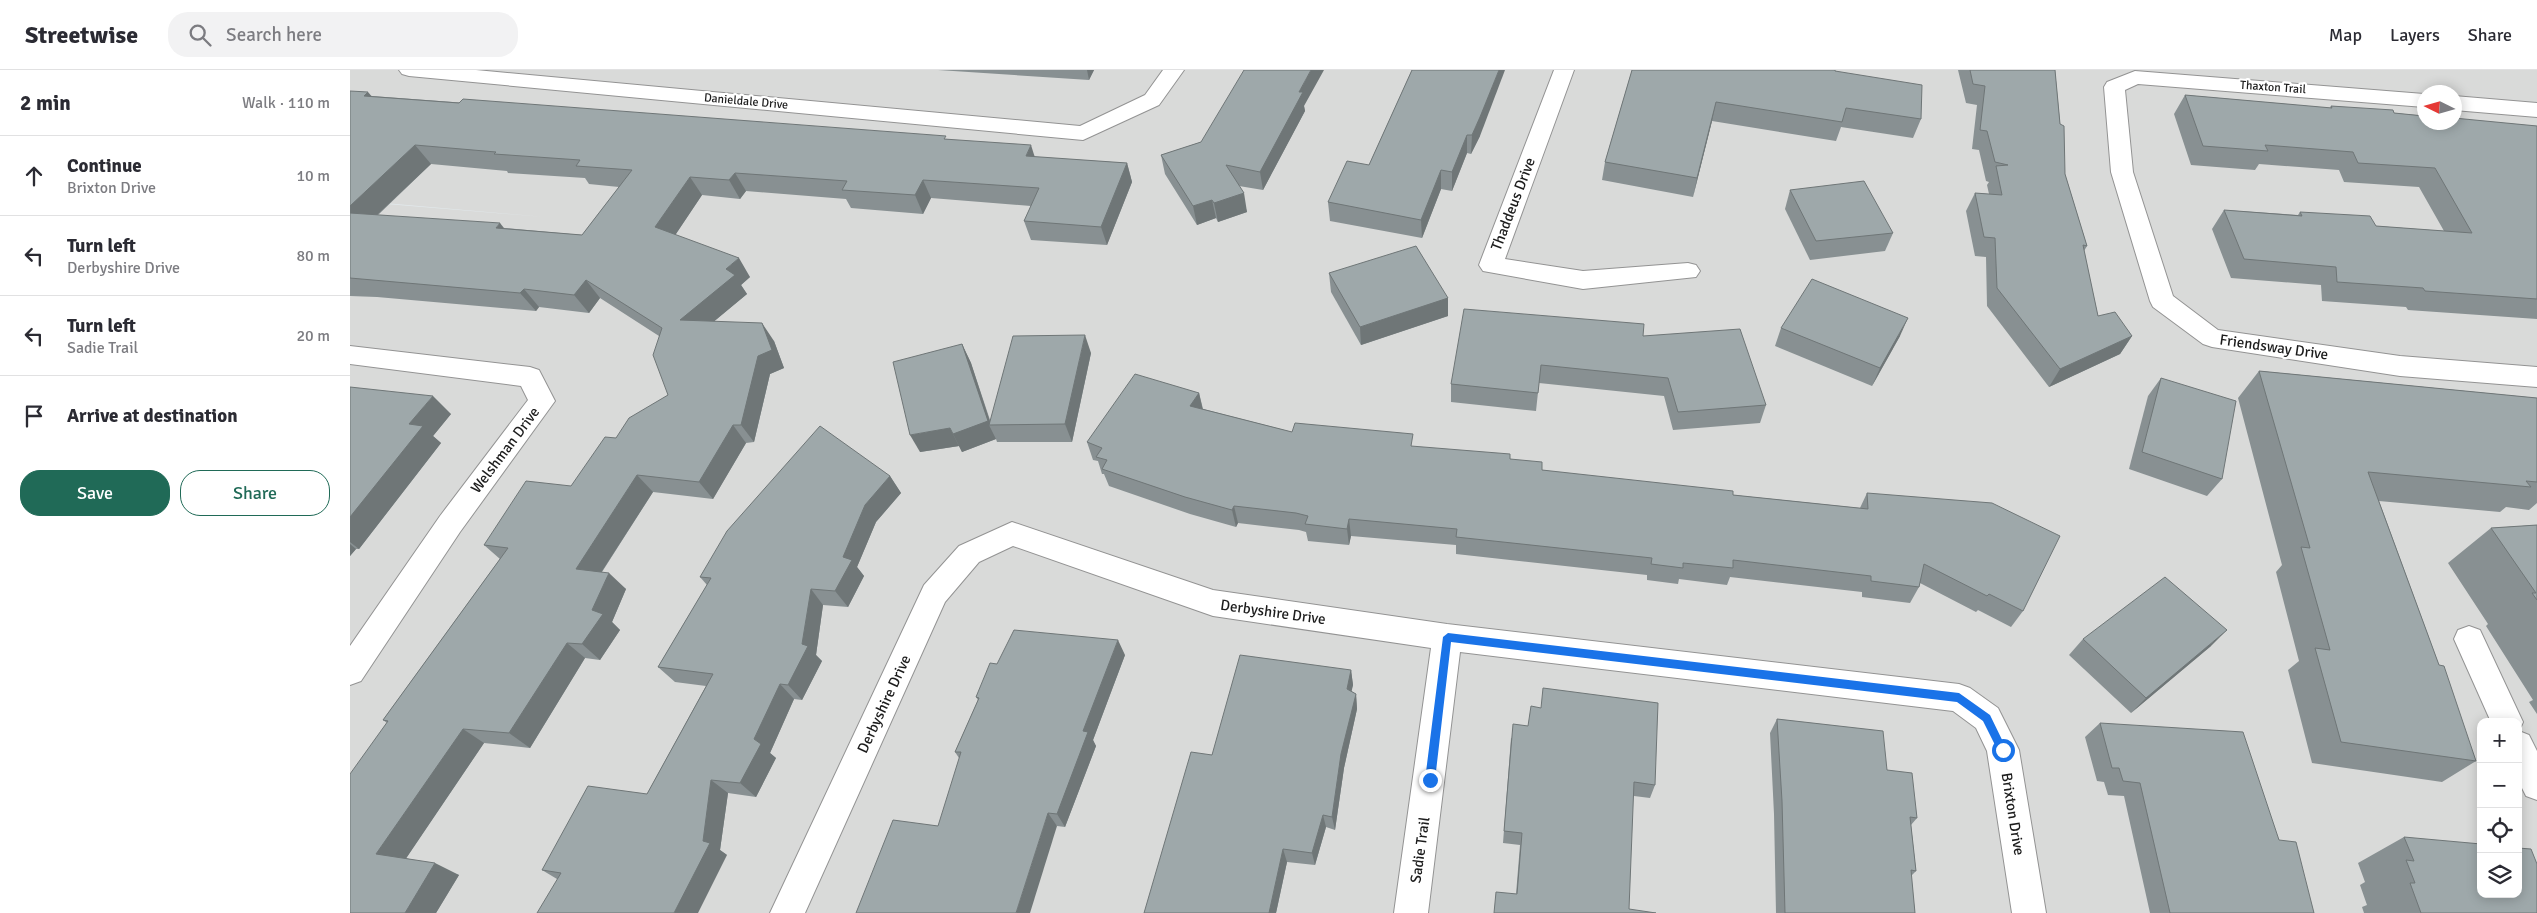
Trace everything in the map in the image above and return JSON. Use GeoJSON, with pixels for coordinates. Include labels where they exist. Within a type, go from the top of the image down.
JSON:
{"type":"FeatureCollection","features":[{"type":"Feature","properties":{"kind":"street","name":"Danieldale Drive"},"geometry":{"type":"LineString","coordinates":[[409,70],[1083,133],[1152,100],[1174,70]]}},
{"type":"Feature","properties":{"kind":"street","name":"Thaddeus Drive"},"geometry":{"type":"LineString","coordinates":[[1564,70],[1491,265],[1582,280],[1688,271]]}},
{"type":"Feature","properties":{"kind":"street","name":"Thaxton Trail"},"geometry":{"type":"LineString","coordinates":[[2123,82],[2134,77],[2417,99]]}},
{"type":"Feature","properties":{"kind":"street","name":"Friendsway Drive"},"geometry":{"type":"LineString","coordinates":[[2123,82],[2114,87],[2122,172],[2162,301],[2212,338],[2400,366],[2537,377]]}},
{"type":"Feature","properties":{"kind":"street"},"geometry":{"type":"LineString","coordinates":[[2462,104],[2537,110]]}},
{"type":"Feature","properties":{"kind":"street","name":"Welshman Drive"},"geometry":{"type":"LineString","coordinates":[[350,356],[530,377],[542,401],[450,524],[350,671]]}},
{"type":"Feature","properties":{"kind":"street","name":"Derbyshire Drive"},"geometry":{"type":"LineString","coordinates":[[787,913],[934,594],[969,554],[1012,534],[1212,603],[1448,637],[1959,698],[1987,718]]}},
{"type":"Feature","properties":{"kind":"street","name":"Sadie Trail"},"geometry":{"type":"LineString","coordinates":[[1411,913],[1448,637]]}},
{"type":"Feature","properties":{"kind":"street"},"geometry":{"type":"LineString","coordinates":[[2469,639],[2506,718]]}},
{"type":"Feature","properties":{"kind":"street","name":"Brixton Drive"},"geometry":{"type":"LineString","coordinates":[[1987,718],[2003,750],[2029,913]]}},
{"type":"Feature","properties":{"kind":"street"},"geometry":{"type":"LineString","coordinates":[[2522,753],[2537,785]]}},
{"type":"Feature","properties":{"kind":"shaded area"},"geometry":{"type":"Polygon","coordinates":[[[350,70],[2537,70],[2537,913],[350,913],[350,201],[545,217],[350,200],[350,70]]]}},
{"type":"Feature","properties":{"kind":"building"},"geometry":{"type":"Polygon","coordinates":[[[1244,70],[1311,70],[1299,92],[1303,92],[1260,172],[1226,165],[1244,193],[1214,203],[1212,200],[1193,206],[1161,155],[1201,142],[1244,70]]]}},
{"type":"Feature","properties":{"kind":"building"},"geometry":{"type":"Polygon","coordinates":[[[1412,70],[1499,70],[1472,135],[1467,135],[1452,172],[1441,170],[1421,220],[1328,202],[1347,161],[1369,165],[1412,70]]]}},
{"type":"Feature","properties":{"kind":"building"},"geometry":{"type":"Polygon","coordinates":[[[1632,70],[1835,70],[1922,85],[1921,119],[1846,108],[1842,122],[1716,102],[1697,178],[1605,162],[1632,70]]]}},
{"type":"Feature","properties":{"kind":"building"},"geometry":{"type":"Polygon","coordinates":[[[1970,70],[2055,70],[2060,124],[2064,126],[2065,174],[2087,246],[2083,245],[2098,316],[2115,312],[2132,336],[2060,369],[1997,288],[1995,238],[1984,237],[1975,193],[2002,195],[1996,166],[2008,165],[1995,162],[1987,131],[1980,130],[1985,86],[1973,84],[1970,70]]]}},
{"type":"Feature","properties":{"kind":"building"},"geometry":{"type":"Polygon","coordinates":[[[350,91],[368,92],[364,96],[459,103],[463,99],[946,136],[944,139],[1031,145],[1026,156],[1127,163],[1101,227],[1024,221],[1039,188],[923,180],[915,195],[842,190],[847,181],[735,173],[729,180],[690,177],[655,227],[739,258],[726,269],[735,275],[680,320],[762,323],[772,350],[758,356],[741,425],[733,425],[699,482],[637,475],[576,569],[609,573],[592,610],[603,614],[582,644],[567,643],[509,733],[463,729],[376,854],[435,863],[405,913],[350,913],[350,774],[388,721],[383,720],[508,548],[484,545],[526,481],[571,486],[605,437],[616,438],[629,418],[668,395],[653,355],[662,328],[586,280],[574,295],[524,289],[520,293],[350,278],[350,213],[500,223],[496,228],[582,235],[632,170],[576,166],[580,160],[494,154],[496,152],[415,145],[350,206],[350,91]]]}},
{"type":"Feature","properties":{"kind":"building"},"geometry":{"type":"Polygon","coordinates":[[[2185,95],[2332,108],[2331,106],[2393,110],[2394,113],[2417,115],[2417,130],[2462,130],[2462,119],[2537,126],[2537,299],[2425,291],[2423,288],[2337,282],[2336,267],[2244,259],[2224,210],[2302,216],[2300,212],[2370,216],[2376,226],[2472,233],[2435,168],[2358,163],[2353,152],[2265,145],[2268,151],[2203,146],[2185,95]]]}},
{"type":"Feature","properties":{"kind":"building"},"geometry":{"type":"Polygon","coordinates":[[[1864,181],[1893,233],[1816,241],[1790,190],[1864,181]]]}},
{"type":"Feature","properties":{"kind":"building"},"geometry":{"type":"Polygon","coordinates":[[[1416,246],[1448,298],[1360,327],[1329,273],[1416,246]]]}},
{"type":"Feature","properties":{"kind":"building"},"geometry":{"type":"Polygon","coordinates":[[[1812,279],[1908,318],[1880,368],[1781,328],[1812,279]]]}},
{"type":"Feature","properties":{"kind":"building"},"geometry":{"type":"Polygon","coordinates":[[[1464,309],[1644,324],[1643,336],[1740,329],[1766,405],[1678,412],[1668,378],[1541,365],[1538,393],[1451,384],[1464,309]]]}},
{"type":"Feature","properties":{"kind":"building"},"geometry":{"type":"Polygon","coordinates":[[[1085,335],[1065,424],[989,425],[1013,336],[1085,335]]]}},
{"type":"Feature","properties":{"kind":"building"},"geometry":{"type":"Polygon","coordinates":[[[962,344],[988,421],[953,434],[950,428],[910,435],[893,362],[962,344]]]}},
{"type":"Feature","properties":{"kind":"building"},"geometry":{"type":"Polygon","coordinates":[[[2259,371],[2537,398],[2537,482],[2526,481],[2531,487],[2368,472],[2439,665],[2444,666],[2476,761],[2341,742],[2315,648],[2330,650],[2301,547],[2310,548],[2259,371]]]}},
{"type":"Feature","properties":{"kind":"building"},"geometry":{"type":"Polygon","coordinates":[[[1135,374],[1199,393],[1190,406],[1292,432],[1295,423],[1413,434],[1411,446],[1510,454],[1510,459],[1542,462],[1542,470],[1733,491],[1733,495],[1868,509],[1867,493],[1992,503],[2060,536],[2023,611],[1989,594],[1987,596],[1924,564],[1919,587],[1871,581],[1871,576],[1733,560],[1733,568],[1683,563],[1683,568],[1651,564],[1652,558],[1456,537],[1457,529],[1349,519],[1347,529],[1305,524],[1308,516],[1234,506],[1232,510],[1185,497],[1102,469],[1107,460],[1096,457],[1102,448],[1087,442],[1135,374]]]}},
{"type":"Feature","properties":{"kind":"building"},"geometry":{"type":"Polygon","coordinates":[[[2161,378],[2236,401],[2222,479],[2142,452],[2161,378]]]}},
{"type":"Feature","properties":{"kind":"building"},"geometry":{"type":"Polygon","coordinates":[[[350,387],[433,396],[409,424],[423,426],[350,517],[350,387]]]}},
{"type":"Feature","properties":{"kind":"building"},"geometry":{"type":"Polygon","coordinates":[[[820,426],[890,476],[865,505],[843,557],[852,560],[835,591],[811,589],[802,644],[808,646],[788,685],[780,684],[754,739],[761,744],[740,783],[711,780],[703,841],[710,843],[674,913],[537,913],[561,873],[542,870],[588,786],[647,794],[713,674],[658,667],[711,578],[700,577],[727,531],[820,426]]]}},
{"type":"Feature","properties":{"kind":"building"},"geometry":{"type":"Polygon","coordinates":[[[2537,525],[2537,600],[2532,593],[2536,593],[2491,528],[2537,525]]]}},
{"type":"Feature","properties":{"kind":"building"},"geometry":{"type":"Polygon","coordinates":[[[2165,577],[2227,630],[2146,698],[2083,639],[2165,577]]]}},
{"type":"Feature","properties":{"kind":"building"},"geometry":{"type":"Polygon","coordinates":[[[1014,630],[1118,640],[1083,731],[1088,732],[1057,814],[1048,813],[1016,913],[856,913],[893,820],[938,826],[961,752],[955,752],[979,698],[976,697],[990,663],[997,664],[1014,630]]]}},
{"type":"Feature","properties":{"kind":"building"},"geometry":{"type":"Polygon","coordinates":[[[1240,655],[1351,670],[1347,689],[1356,694],[1341,754],[1332,817],[1323,815],[1312,853],[1283,849],[1269,913],[1144,913],[1191,752],[1212,755],[1240,655]]]}},
{"type":"Feature","properties":{"kind":"building"},"geometry":{"type":"Polygon","coordinates":[[[1543,688],[1658,703],[1655,785],[1634,782],[1629,909],[1656,913],[1494,913],[1496,892],[1517,894],[1522,833],[1504,831],[1513,724],[1528,726],[1531,706],[1541,708],[1543,688]]]}},
{"type":"Feature","properties":{"kind":"building"},"geometry":{"type":"Polygon","coordinates":[[[1777,719],[1883,731],[1887,770],[1912,773],[1917,818],[1910,817],[1916,871],[1911,870],[1915,913],[1785,913],[1782,801],[1777,719]]]}},
{"type":"Feature","properties":{"kind":"building"},"geometry":{"type":"Polygon","coordinates":[[[2100,723],[2243,732],[2279,840],[2296,842],[2314,913],[2170,913],[2140,783],[2123,781],[2119,768],[2112,768],[2100,723]]]}},
{"type":"Feature","properties":{"kind":"building"},"geometry":{"type":"Polygon","coordinates":[[[2404,837],[2477,844],[2477,898],[2522,898],[2522,848],[2531,849],[2537,864],[2537,913],[2421,913],[2410,883],[2415,883],[2406,860],[2414,861],[2404,837]]]}},
{"type":"Feature","properties":{"kind":"route"},"geometry":{"type":"LineString","coordinates":[[1430,780],[1448,637],[1959,698],[1987,718],[2003,750]]}}]}
